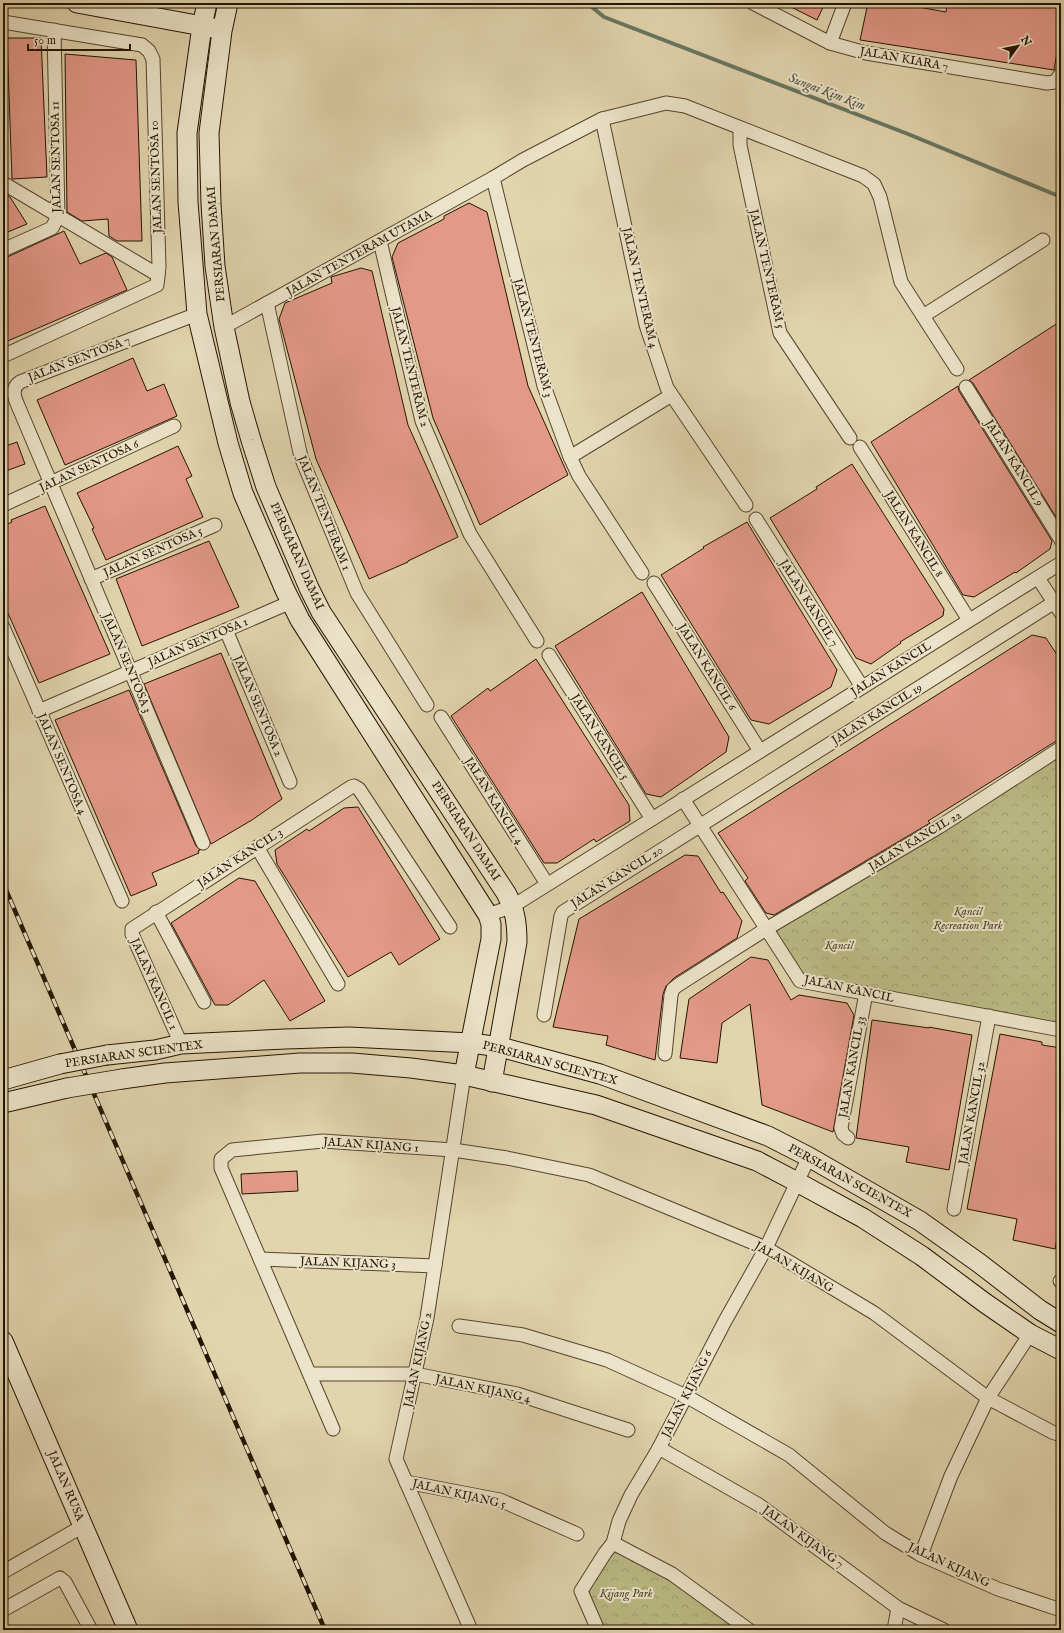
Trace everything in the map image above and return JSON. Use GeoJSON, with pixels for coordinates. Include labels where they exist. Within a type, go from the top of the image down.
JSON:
{"type":"FeatureCollection","features":[{"type":"Feature","properties":{"kind":"main road"},"geometry":{"type":"LineString","coordinates":[[77,3],[222,31]]}},
{"type":"Feature","properties":{"kind":"main road","name":"PERSIARAN DAMAI"},"geometry":{"type":"LineString","coordinates":[[207,3],[202,26],[187,133],[188,202],[197,314],[228,443],[243,493],[291,602],[300,620],[488,915],[491,924],[491,939],[464,1075]]}},
{"type":"Feature","properties":{"kind":"main road","name":"PERSIARAN DAMAI"},"geometry":{"type":"LineString","coordinates":[[228,3],[222,31],[209,134],[211,204],[215,266],[224,327],[240,402],[266,487],[309,588],[321,612],[402,733],[513,906],[517,923],[516,942],[500,1047],[492,1082]]}},
{"type":"Feature","properties":{"kind":"main road","name":"PERSIARAN SCIENTEX"},"geometry":{"type":"LineString","coordinates":[[3,1080],[60,1064],[107,1055],[155,1050],[181,1044],[284,1039],[349,1038],[471,1043],[500,1047],[600,1074],[768,1136],[809,1157],[920,1220],[979,1262],[1040,1310],[1061,1323]]}},
{"type":"Feature","properties":{"kind":"main road","name":"PERSIARAN SCIENTEX"},"geometry":{"type":"LineString","coordinates":[[3,1103],[67,1088],[122,1079],[173,1073],[308,1063],[367,1064],[464,1075],[596,1105],[758,1161],[863,1218],[922,1256],[985,1303],[1030,1334],[1061,1350]]}},
{"type":"Feature","properties":{"kind":"main road","name":"JALAN RUSA"},"geometry":{"type":"LineString","coordinates":[[3,1342],[128,1630]]}},
{"type":"Feature","properties":{"kind":"street","name":"JALAN KIARA 7"},"geometry":{"type":"LineString","coordinates":[[753,3],[830,43],[866,53],[1047,83],[1055,82],[1061,74]]}},
{"type":"Feature","properties":{"kind":"street"},"geometry":{"type":"LineString","coordinates":[[830,43],[845,3]]}},
{"type":"Feature","properties":{"kind":"street","name":"JALAN SENTOSA 10"},"geometry":{"type":"LineString","coordinates":[[3,22],[142,45],[149,51],[153,59],[158,276]]}},
{"type":"Feature","properties":{"kind":"street","name":"JALAN SENTOSA 11"},"geometry":{"type":"LineString","coordinates":[[3,250],[52,228],[58,216],[54,30]]}},
{"type":"Feature","properties":{"kind":"street","name":"JALAN TENTERAM UTAMA"},"geometry":{"type":"LineString","coordinates":[[224,327],[523,160],[602,119],[666,103],[685,106],[863,176],[874,184],[880,197],[901,282],[957,369]]}},
{"type":"Feature","properties":{"kind":"street","name":"JALAN TENTERAM 4"},"geometry":{"type":"LineString","coordinates":[[602,119],[646,325],[666,388],[670,396],[746,505]]}},
{"type":"Feature","properties":{"kind":"street","name":"JALAN TENTERAM 5"},"geometry":{"type":"LineString","coordinates":[[740,128],[740,145],[780,333],[855,442]]}},
{"type":"Feature","properties":{"kind":"street","name":"JALAN TENTERAM 3"},"geometry":{"type":"LineString","coordinates":[[493,178],[544,386],[570,457],[579,476],[642,573]]}},
{"type":"Feature","properties":{"kind":"street"},"geometry":{"type":"LineString","coordinates":[[3,183],[158,276],[157,285],[3,356]]}},
{"type":"Feature","properties":{"kind":"street"},"geometry":{"type":"LineString","coordinates":[[923,316],[1039,240],[1042,240]]}},
{"type":"Feature","properties":{"kind":"street","name":"JALAN TENTERAM 2"},"geometry":{"type":"LineString","coordinates":[[380,241],[422,421],[470,534],[537,641]]}},
{"type":"Feature","properties":{"kind":"street","name":"JALAN TENTERAM 1"},"geometry":{"type":"LineString","coordinates":[[267,303],[301,457],[357,593],[427,705]]}},
{"type":"Feature","properties":{"kind":"street","name":"JALAN SENTOSA 7"},"geometry":{"type":"LineString","coordinates":[[50,483],[18,408],[14,391],[17,385],[197,314]]}},
{"type":"Feature","properties":{"kind":"street","name":"JALAN KANCIL 9"},"geometry":{"type":"LineString","coordinates":[[966,387],[1061,540]]}},
{"type":"Feature","properties":{"kind":"street"},"geometry":{"type":"LineString","coordinates":[[570,457],[670,396]]}},
{"type":"Feature","properties":{"kind":"street","name":"JALAN SENTOSA 6"},"geometry":{"type":"LineString","coordinates":[[3,505],[174,426]]}},
{"type":"Feature","properties":{"kind":"street","name":"JALAN KANCIL 8"},"geometry":{"type":"LineString","coordinates":[[855,442],[969,620]]}},
{"type":"Feature","properties":{"kind":"street","name":"JALAN SENTOSA 3"},"geometry":{"type":"LineString","coordinates":[[50,483],[203,843]]}},
{"type":"Feature","properties":{"kind":"street","name":"JALAN KANCIL 7"},"geometry":{"type":"LineString","coordinates":[[756,519],[862,687]]}},
{"type":"Feature","properties":{"kind":"street","name":"JALAN SENTOSA 5"},"geometry":{"type":"LineString","coordinates":[[91,579],[215,525]]}},
{"type":"Feature","properties":{"kind":"street","name":"JALAN KANCIL"},"geometry":{"type":"LineString","coordinates":[[488,915],[513,906],[1061,563]]}},
{"type":"Feature","properties":{"kind":"street"},"geometry":{"type":"LineString","coordinates":[[1038,578],[1059,605]]}},
{"type":"Feature","properties":{"kind":"street","name":"JALAN KANCIL 6"},"geometry":{"type":"LineString","coordinates":[[654,583],[760,751]]}},
{"type":"Feature","properties":{"kind":"street","name":"JALAN SENTOSA 1"},"geometry":{"type":"LineString","coordinates":[[39,711],[291,602]]}},
{"type":"Feature","properties":{"kind":"street","name":"JALAN KANCIL 19"},"geometry":{"type":"LineString","coordinates":[[700,825],[1059,605]]}},
{"type":"Feature","properties":{"kind":"street","name":"JALAN SENTOSA 4"},"geometry":{"type":"LineString","coordinates":[[3,627],[122,901]]}},
{"type":"Feature","properties":{"kind":"street","name":"JALAN SENTOSA 2"},"geometry":{"type":"LineString","coordinates":[[226,630],[290,782]]}},
{"type":"Feature","properties":{"kind":"street","name":"JALAN KANCIL 5"},"geometry":{"type":"LineString","coordinates":[[549,655],[652,819]]}},
{"type":"Feature","properties":{"kind":"street","name":"JALAN KANCIL 4"},"geometry":{"type":"LineString","coordinates":[[442,717],[547,884]]}},
{"type":"Feature","properties":{"kind":"street","name":"JALAN KANCIL 22"},"geometry":{"type":"LineString","coordinates":[[665,1054],[671,995],[675,987],[766,929],[939,827],[1061,748]]}},
{"type":"Feature","properties":{"kind":"street","name":"JALAN KANCIL 3"},"geometry":{"type":"LineString","coordinates":[[137,925],[354,786],[359,789],[450,927]]}},
{"type":"Feature","properties":{"kind":"street","name":"JALAN KANCIL"},"geometry":{"type":"LineString","coordinates":[[683,799],[800,981],[1061,1030]]}},
{"type":"Feature","properties":{"kind":"street","name":"JALAN KANCIL 20"},"geometry":{"type":"LineString","coordinates":[[544,1015],[561,916],[563,912],[700,825]]}},
{"type":"Feature","properties":{"kind":"street"},"geometry":{"type":"LineString","coordinates":[[257,847],[338,984]]}},
{"type":"Feature","properties":{"kind":"street"},"geometry":{"type":"LineString","coordinates":[[156,912],[204,1002]]}},
{"type":"Feature","properties":{"kind":"street","name":"JALAN KANCIL 1"},"geometry":{"type":"LineString","coordinates":[[137,925],[132,929],[132,934],[181,1044]]}},
{"type":"Feature","properties":{"kind":"street","name":"JALAN KANCIL 33"},"geometry":{"type":"LineString","coordinates":[[848,1138],[843,1134],[841,1128],[866,993]]}},
{"type":"Feature","properties":{"kind":"street","name":"JALAN KANCIL 32"},"geometry":{"type":"LineString","coordinates":[[954,1209],[989,1016]]}},
{"type":"Feature","properties":{"kind":"street","name":"JALAN KIJANG 2"},"geometry":{"type":"LineString","coordinates":[[464,1075],[427,1318],[396,1459],[471,1630]]}},
{"type":"Feature","properties":{"kind":"street","name":"JALAN KIJANG 1"},"geometry":{"type":"LineString","coordinates":[[260,1259],[221,1168],[221,1159],[232,1150],[323,1141],[453,1150]]}},
{"type":"Feature","properties":{"kind":"street","name":"JALAN KIJANG"},"geometry":{"type":"LineString","coordinates":[[453,1150],[507,1158],[589,1175],[766,1248],[874,1313],[988,1398],[1061,1436]]}},
{"type":"Feature","properties":{"kind":"street","name":"JALAN KIJANG 6"},"geometry":{"type":"LineString","coordinates":[[598,1630],[581,1591],[604,1554],[613,1543],[619,1521],[631,1495],[659,1448],[725,1321],[766,1248],[809,1157]]}},
{"type":"Feature","properties":{"kind":"street"},"geometry":{"type":"LineString","coordinates":[[260,1259],[333,1429]]}},
{"type":"Feature","properties":{"kind":"street","name":"JALAN KIJANG 3"},"geometry":{"type":"LineString","coordinates":[[260,1259],[435,1266]]}},
{"type":"Feature","properties":{"kind":"street","name":"JALAN KIJANG"},"geometry":{"type":"LineString","coordinates":[[459,1326],[523,1335],[607,1360],[686,1396],[789,1455],[885,1532],[921,1555],[998,1589],[1061,1610]]}},
{"type":"Feature","properties":{"kind":"street"},"geometry":{"type":"LineString","coordinates":[[921,1555],[951,1476],[988,1398],[1030,1334]]}},
{"type":"Feature","properties":{"kind":"street","name":"JALAN KIJANG 4"},"geometry":{"type":"LineString","coordinates":[[310,1374],[415,1374],[517,1394],[628,1430]]}},
{"type":"Feature","properties":{"kind":"street","name":"JALAN KIJANG 7"},"geometry":{"type":"LineString","coordinates":[[659,1448],[759,1505],[898,1608],[944,1630]]}},
{"type":"Feature","properties":{"kind":"street","name":"JALAN KIJANG 5"},"geometry":{"type":"LineString","coordinates":[[406,1482],[500,1500],[577,1534]]}},
{"type":"Feature","properties":{"kind":"street"},"geometry":{"type":"LineString","coordinates":[[3,1572],[83,1526]]}},
{"type":"Feature","properties":{"kind":"street"},"geometry":{"type":"LineString","coordinates":[[613,1543],[672,1574],[749,1630]]}},
{"type":"Feature","properties":{"kind":"street"},"geometry":{"type":"LineString","coordinates":[[3,1610],[60,1578],[65,1582],[91,1630]]}},
{"type":"Feature","properties":{"kind":"street"},"geometry":{"type":"LineString","coordinates":[[894,1630],[898,1608]]}},
{"type":"Feature","properties":{"kind":"green space","name":"Kancil Recreation Park"},"geometry":{"type":"Polygon","coordinates":[[[1061,749],[1061,1030],[800,981],[766,929],[1061,749]]]}},
{"type":"Feature","properties":{"kind":"green space","name":"Kijang Park"},"geometry":{"type":"Polygon","coordinates":[[[613,1543],[749,1630],[598,1630],[581,1591],[613,1543]]]}},
{"type":"Feature","properties":{"kind":"building"},"geometry":{"type":"Polygon","coordinates":[[[783,3],[825,3],[817,20],[783,3]]]}},
{"type":"Feature","properties":{"kind":"building"},"geometry":{"type":"Polygon","coordinates":[[[868,3],[896,3],[946,12],[947,3],[1061,3],[1061,28],[1054,70],[860,40],[868,3]]]}},
{"type":"Feature","properties":{"kind":"building"},"geometry":{"type":"Polygon","coordinates":[[[7,38],[41,38],[47,177],[12,179],[7,38]]]}},
{"type":"Feature","properties":{"kind":"building"},"geometry":{"type":"Polygon","coordinates":[[[65,54],[136,60],[142,241],[117,241],[109,236],[108,219],[82,221],[67,212],[65,54]]]}},
{"type":"Feature","properties":{"kind":"building"},"geometry":{"type":"Polygon","coordinates":[[[3,192],[10,197],[27,224],[3,234],[3,192]]]}},
{"type":"Feature","properties":{"kind":"building"},"geometry":{"type":"Polygon","coordinates":[[[469,203],[487,212],[528,386],[568,475],[480,525],[433,418],[392,257],[398,243],[444,219],[444,216],[469,203]]]}},
{"type":"Feature","properties":{"kind":"building"},"geometry":{"type":"Polygon","coordinates":[[[64,231],[80,264],[106,253],[112,257],[127,290],[3,343],[3,259],[64,231]]]}},
{"type":"Feature","properties":{"kind":"building"},"geometry":{"type":"Polygon","coordinates":[[[361,268],[372,271],[408,425],[458,537],[408,562],[369,579],[316,459],[279,319],[285,303],[332,283],[331,277],[361,268]]]}},
{"type":"Feature","properties":{"kind":"building"},"geometry":{"type":"Polygon","coordinates":[[[1061,321],[1061,516],[1058,511],[1056,517],[973,383],[969,380],[1061,321]]]}},
{"type":"Feature","properties":{"kind":"building"},"geometry":{"type":"Polygon","coordinates":[[[133,358],[147,391],[164,384],[177,416],[65,465],[37,400],[133,358]]]}},
{"type":"Feature","properties":{"kind":"building"},"geometry":{"type":"Polygon","coordinates":[[[958,386],[959,391],[1052,541],[1050,549],[1016,573],[1015,572],[974,597],[963,595],[871,442],[958,386]]]}},
{"type":"Feature","properties":{"kind":"building"},"geometry":{"type":"Polygon","coordinates":[[[17,442],[25,464],[3,472],[3,447],[17,442]]]}},
{"type":"Feature","properties":{"kind":"building"},"geometry":{"type":"Polygon","coordinates":[[[178,446],[192,476],[186,479],[203,517],[106,560],[92,529],[94,528],[77,493],[178,446]]]}},
{"type":"Feature","properties":{"kind":"building"},"geometry":{"type":"Polygon","coordinates":[[[852,464],[944,609],[943,616],[900,642],[901,643],[871,664],[856,658],[770,518],[817,489],[816,487],[852,464]]]}},
{"type":"Feature","properties":{"kind":"building"},"geometry":{"type":"Polygon","coordinates":[[[45,506],[110,654],[39,683],[3,602],[3,526],[12,522],[11,520],[45,506]]]}},
{"type":"Feature","properties":{"kind":"building"},"geometry":{"type":"Polygon","coordinates":[[[747,522],[837,670],[831,687],[769,724],[751,720],[661,575],[704,548],[703,547],[747,522]]]}},
{"type":"Feature","properties":{"kind":"building"},"geometry":{"type":"Polygon","coordinates":[[[209,541],[239,607],[142,646],[116,579],[209,541]]]}},
{"type":"Feature","properties":{"kind":"building"},"geometry":{"type":"Polygon","coordinates":[[[642,592],[729,737],[726,752],[661,797],[646,794],[555,646],[642,592]]]}},
{"type":"Feature","properties":{"kind":"building"},"geometry":{"type":"Polygon","coordinates":[[[1032,635],[1046,638],[1061,661],[1061,738],[928,821],[930,823],[774,915],[766,913],[745,881],[748,878],[718,833],[1032,635]]]}},
{"type":"Feature","properties":{"kind":"building"},"geometry":{"type":"Polygon","coordinates":[[[221,653],[282,799],[252,820],[211,844],[144,684],[221,653]]]}},
{"type":"Feature","properties":{"kind":"building"},"geometry":{"type":"Polygon","coordinates":[[[536,659],[629,805],[630,821],[596,842],[594,839],[557,863],[544,863],[451,716],[488,688],[490,691],[536,659]]]}},
{"type":"Feature","properties":{"kind":"building"},"geometry":{"type":"Polygon","coordinates":[[[129,690],[196,846],[200,850],[198,851],[199,853],[152,873],[157,885],[131,896],[55,720],[129,690]]]}},
{"type":"Feature","properties":{"kind":"building"},"geometry":{"type":"Polygon","coordinates":[[[358,807],[440,939],[399,965],[391,952],[348,977],[277,864],[275,850],[307,829],[309,831],[344,808],[358,807]]]}},
{"type":"Feature","properties":{"kind":"building"},"geometry":{"type":"Polygon","coordinates":[[[685,855],[698,856],[721,893],[723,892],[742,921],[737,938],[674,978],[666,986],[663,994],[655,1060],[606,1045],[608,1036],[553,1027],[579,919],[685,855]]]}},
{"type":"Feature","properties":{"kind":"building"},"geometry":{"type":"Polygon","coordinates":[[[239,878],[255,881],[325,1001],[290,1021],[264,980],[228,1005],[215,1005],[171,923],[239,878]]]}},
{"type":"Feature","properties":{"kind":"building"},"geometry":{"type":"Polygon","coordinates":[[[751,957],[768,960],[791,1000],[799,995],[847,1003],[854,1015],[833,1132],[762,1105],[750,1004],[722,1023],[717,1063],[680,1058],[689,999],[751,957]]]}},
{"type":"Feature","properties":{"kind":"building"},"geometry":{"type":"Polygon","coordinates":[[[872,1020],[929,1027],[972,1035],[949,1170],[906,1162],[909,1147],[856,1138],[872,1020]]]}},
{"type":"Feature","properties":{"kind":"building"},"geometry":{"type":"Polygon","coordinates":[[[1000,1034],[1042,1042],[1042,1045],[1061,1048],[1061,1219],[1055,1249],[1013,1240],[1017,1219],[967,1209],[1000,1034]]]}},
{"type":"Feature","properties":{"kind":"building"},"geometry":{"type":"Polygon","coordinates":[[[297,1171],[298,1191],[242,1194],[241,1174],[297,1171]]]}},
{"type":"Feature","properties":{"kind":"waterway","name":"Sungai Kim Kim"},"geometry":{"type":"LineString","coordinates":[[587,3],[604,17],[908,134],[1061,197]]}},
{"type":"Feature","properties":{"kind":"railway"},"geometry":{"type":"LineString","coordinates":[[3,883],[325,1630]]}},
{"type":"Feature","properties":{"kind":"park label","name":"Kancil"},"geometry":{"type":"Point","coordinates":[839,945]}}]}
